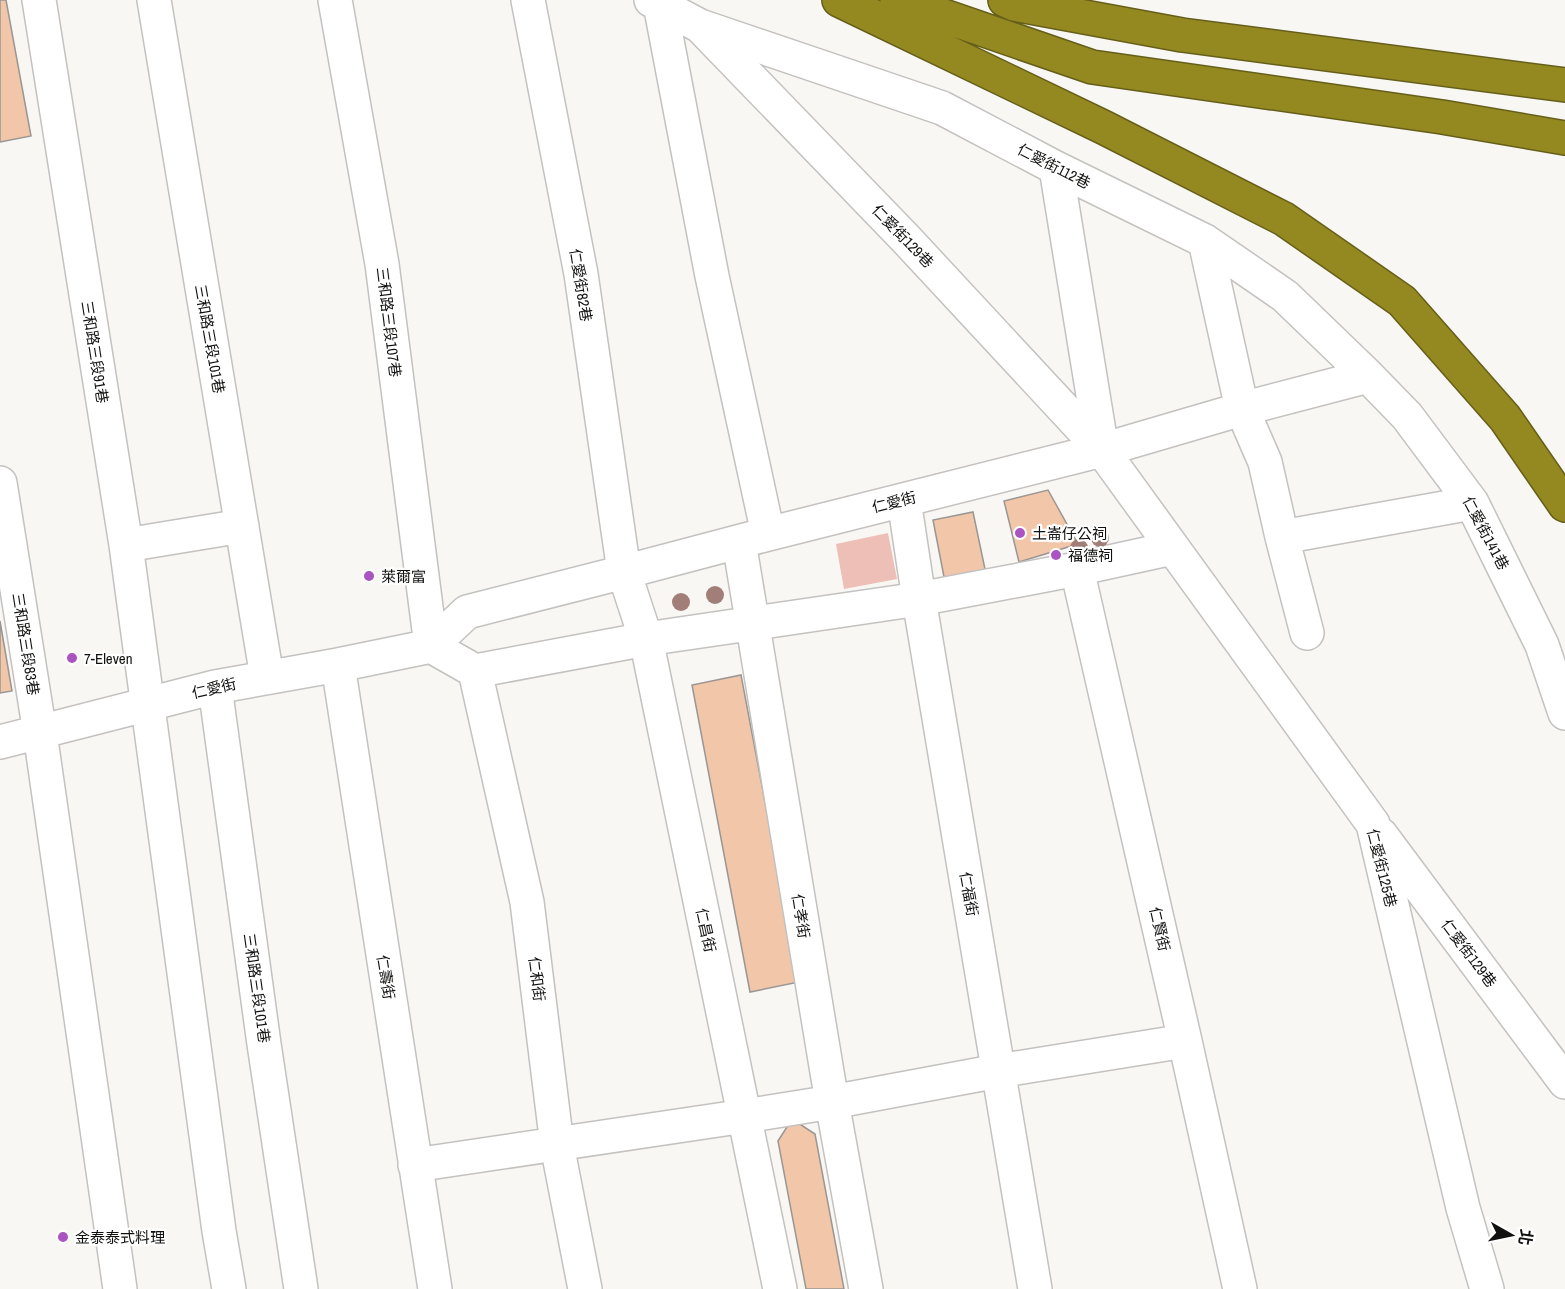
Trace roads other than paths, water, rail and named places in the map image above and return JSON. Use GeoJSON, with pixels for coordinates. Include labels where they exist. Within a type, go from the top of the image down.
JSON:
{"type":"FeatureCollection","features":[{"type":"Feature","properties":{"kind":"highway"},"geometry":{"type":"LineString","coordinates":[[838,0],[1104,127],[1284,219],[1402,301],[1504,418],[1565,505]]}},
{"type":"Feature","properties":{"kind":"highway"},"geometry":{"type":"LineString","coordinates":[[897,0],[1092,67],[1442,117],[1565,138]]}},
{"type":"Feature","properties":{"kind":"highway"},"geometry":{"type":"LineString","coordinates":[[1005,0],[1014,4],[1182,35],[1565,85]]}},
{"type":"Feature","properties":{"kind":"street","name":"三和路三段91巷"},"geometry":{"type":"LineString","coordinates":[[39,0],[126,545],[228,1289]]}},
{"type":"Feature","properties":{"kind":"street","name":"三和路三段101巷"},"geometry":{"type":"LineString","coordinates":[[154,0],[267,677]]}},
{"type":"Feature","properties":{"kind":"street","name":"三和路三段107巷"},"geometry":{"type":"LineString","coordinates":[[335,0],[382,264],[431,646]]}},
{"type":"Feature","properties":{"kind":"street","name":"仁愛街82巷"},"geometry":{"type":"LineString","coordinates":[[528,0],[581,274],[624,572]]}},
{"type":"Feature","properties":{"kind":"street"},"geometry":{"type":"LineString","coordinates":[[656,2],[699,26]]}},
{"type":"Feature","properties":{"kind":"street","name":"仁孝街"},"geometry":{"type":"LineString","coordinates":[[656,2],[712,276],[753,538],[752,622],[832,1102],[866,1289]]}},
{"type":"Feature","properties":{"kind":"street","name":"仁愛街112巷"},"geometry":{"type":"LineString","coordinates":[[699,26],[942,108],[1056,168],[1205,240],[1285,296],[1368,376]]}},
{"type":"Feature","properties":{"kind":"street","name":"仁愛街129巷"},"geometry":{"type":"LineString","coordinates":[[699,26],[906,239],[1102,450]]}},
{"type":"Feature","properties":{"kind":"street"},"geometry":{"type":"LineString","coordinates":[[1056,168],[1102,450]]}},
{"type":"Feature","properties":{"kind":"street"},"geometry":{"type":"LineString","coordinates":[[1205,240],[1242,409],[1265,462],[1307,633]]}},
{"type":"Feature","properties":{"kind":"street","name":"仁愛街"},"geometry":{"type":"LineString","coordinates":[[0,742],[215,687],[431,646],[466,612],[1102,450],[1242,409],[1368,376]]}},
{"type":"Feature","properties":{"kind":"street","name":"仁愛街141巷"},"geometry":{"type":"LineString","coordinates":[[1368,376],[1407,417],[1472,503],[1542,645],[1565,713]]}},
{"type":"Feature","properties":{"kind":"street","name":"仁愛街125巷"},"geometry":{"type":"LineString","coordinates":[[1102,450],[1373,824],[1463,1208],[1486,1289]]}},
{"type":"Feature","properties":{"kind":"street","name":"三和路三段83巷"},"geometry":{"type":"LineString","coordinates":[[0,483],[40,733],[120,1289]]}},
{"type":"Feature","properties":{"kind":"street","name":"仁福街"},"geometry":{"type":"LineString","coordinates":[[904,500],[1035,1289]]}},
{"type":"Feature","properties":{"kind":"street"},"geometry":{"type":"LineString","coordinates":[[1282,537],[1472,503]]}},
{"type":"Feature","properties":{"kind":"street"},"geometry":{"type":"LineString","coordinates":[[126,545],[242,526]]}},
{"type":"Feature","properties":{"kind":"street"},"geometry":{"type":"LineString","coordinates":[[431,646],[475,671],[646,639],[919,598],[1077,569],[1173,548]]}},
{"type":"Feature","properties":{"kind":"street","name":"仁賢街"},"geometry":{"type":"LineString","coordinates":[[1077,569],[1240,1289]]}},
{"type":"Feature","properties":{"kind":"street","name":"仁昌街"},"geometry":{"type":"LineString","coordinates":[[624,572],[646,639],[780,1289]]}},
{"type":"Feature","properties":{"kind":"street","name":"仁壽街"},"geometry":{"type":"LineString","coordinates":[[338,665],[435,1289]]}},
{"type":"Feature","properties":{"kind":"street","name":"仁和街"},"geometry":{"type":"LineString","coordinates":[[475,671],[527,902],[557,1145],[585,1289]]}},
{"type":"Feature","properties":{"kind":"street","name":"三和路三段101巷"},"geometry":{"type":"LineString","coordinates":[[215,687],[300,1289]]}},
{"type":"Feature","properties":{"kind":"street","name":"仁愛街129巷"},"geometry":{"type":"LineString","coordinates":[[1373,824],[1565,1082]]}},
{"type":"Feature","properties":{"kind":"street"},"geometry":{"type":"LineString","coordinates":[[415,1165],[832,1102],[998,1071],[1185,1041]]}},
{"type":"Feature","properties":{"kind":"place","name":"土崙仔公祠"},"geometry":{"type":"Point","coordinates":[1020,533]}},
{"type":"Feature","properties":{"kind":"place","name":"福德祠"},"geometry":{"type":"Point","coordinates":[1056,555]}},
{"type":"Feature","properties":{"kind":"place","name":"萊爾富"},"geometry":{"type":"Point","coordinates":[369,576]}},
{"type":"Feature","properties":{"kind":"place","name":"7-Eleven"},"geometry":{"type":"Point","coordinates":[72,658]}},
{"type":"Feature","properties":{"kind":"place","name":"金泰泰式料理"},"geometry":{"type":"Point","coordinates":[63,1237]}}]}
